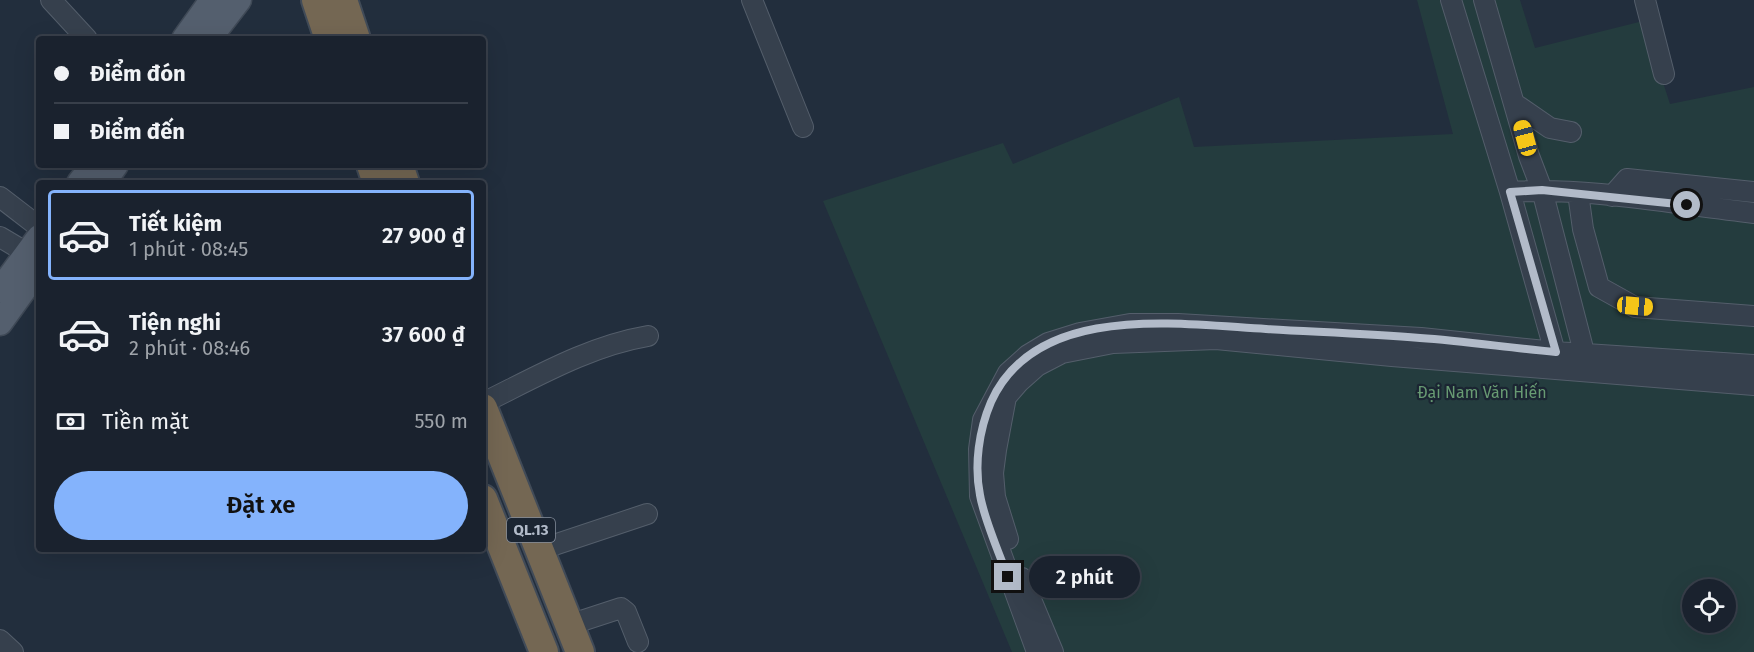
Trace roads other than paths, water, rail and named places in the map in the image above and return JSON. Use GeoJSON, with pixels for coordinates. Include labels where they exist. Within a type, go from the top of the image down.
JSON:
{"type":"FeatureCollection","features":[{"type":"Feature","properties":{"kind":"highway"},"geometry":{"type":"LineString","coordinates":[[322,0],[328,36]]}},
{"type":"Feature","properties":{"kind":"highway"},"geometry":{"type":"LineString","coordinates":[[322,0],[353,36]]}},
{"type":"Feature","properties":{"kind":"highway","name":"QL.13"},"geometry":{"type":"LineString","coordinates":[[486,416],[580,652]]}},
{"type":"Feature","properties":{"kind":"highway","name":"QL.13"},"geometry":{"type":"LineString","coordinates":[[486,507],[541,651]]}},
{"type":"Feature","properties":{"kind":"main road"},"geometry":{"type":"LineString","coordinates":[[186,36],[212,0]]}},
{"type":"Feature","properties":{"kind":"main road"},"geometry":{"type":"LineString","coordinates":[[211,36],[239,0]]}},
{"type":"Feature","properties":{"kind":"main road"},"geometry":{"type":"LineString","coordinates":[[81,180],[91,168]]}},
{"type":"Feature","properties":{"kind":"main road"},"geometry":{"type":"LineString","coordinates":[[0,290],[35,253]]}},
{"type":"Feature","properties":{"kind":"main road"},"geometry":{"type":"LineString","coordinates":[[0,323],[35,253]]}},
{"type":"Feature","properties":{"kind":"street"},"geometry":{"type":"LineString","coordinates":[[51,0],[84,36]]}},
{"type":"Feature","properties":{"kind":"street"},"geometry":{"type":"LineString","coordinates":[[752,0],[803,127]]}},
{"type":"Feature","properties":{"kind":"street"},"geometry":{"type":"LineString","coordinates":[[1451,0],[1510,192],[1558,361]]}},
{"type":"Feature","properties":{"kind":"street"},"geometry":{"type":"LineString","coordinates":[[1484,0],[1529,156],[1542,190],[1587,363]]}},
{"type":"Feature","properties":{"kind":"street"},"geometry":{"type":"LineString","coordinates":[[1645,0],[1664,74]]}},
{"type":"Feature","properties":{"kind":"street"},"geometry":{"type":"LineString","coordinates":[[1515,104],[1550,128],[1571,132]]}},
{"type":"Feature","properties":{"kind":"street"},"geometry":{"type":"LineString","coordinates":[[1612,196],[1627,179],[1754,192]]}},
{"type":"Feature","properties":{"kind":"street"},"geometry":{"type":"LineString","coordinates":[[1510,192],[1542,190],[1578,193],[1754,213]]}},
{"type":"Feature","properties":{"kind":"street"},"geometry":{"type":"LineString","coordinates":[[1578,193],[1583,229],[1599,287],[1635,306],[1754,316]]}},
{"type":"Feature","properties":{"kind":"street"},"geometry":{"type":"LineString","coordinates":[[0,197],[36,225]]}},
{"type":"Feature","properties":{"kind":"street"},"geometry":{"type":"LineString","coordinates":[[0,237],[35,253]]}},
{"type":"Feature","properties":{"kind":"street"},"geometry":{"type":"LineString","coordinates":[[1037,652],[980,496],[978,474],[983,420],[1008,373],[1028,355],[1048,344],[1080,333],[1130,324],[1178,324],[1421,338],[1558,361]]}},
{"type":"Feature","properties":{"kind":"street"},"geometry":{"type":"LineString","coordinates":[[486,402],[572,359],[621,341],[648,336]]}},
{"type":"Feature","properties":{"kind":"street"},"geometry":{"type":"LineString","coordinates":[[1053,652],[1014,559],[995,497],[993,473],[1006,397],[1018,382],[1037,366],[1062,352],[1113,343],[1216,339],[1587,363],[1754,365]]}},
{"type":"Feature","properties":{"kind":"street"},"geometry":{"type":"LineString","coordinates":[[1587,363],[1754,385]]}},
{"type":"Feature","properties":{"kind":"street"},"geometry":{"type":"LineString","coordinates":[[539,550],[647,514]]}},
{"type":"Feature","properties":{"kind":"street"},"geometry":{"type":"LineString","coordinates":[[569,625],[621,608],[626,612],[638,642]]}},
{"type":"Feature","properties":{"kind":"street"},"geometry":{"type":"LineString","coordinates":[[0,640],[13,652]]}},
{"type":"Feature","properties":{"kind":"park label","name":"Đại Nam Văn Hiến"},"geometry":{"type":"Point","coordinates":[1482,392]}}]}
